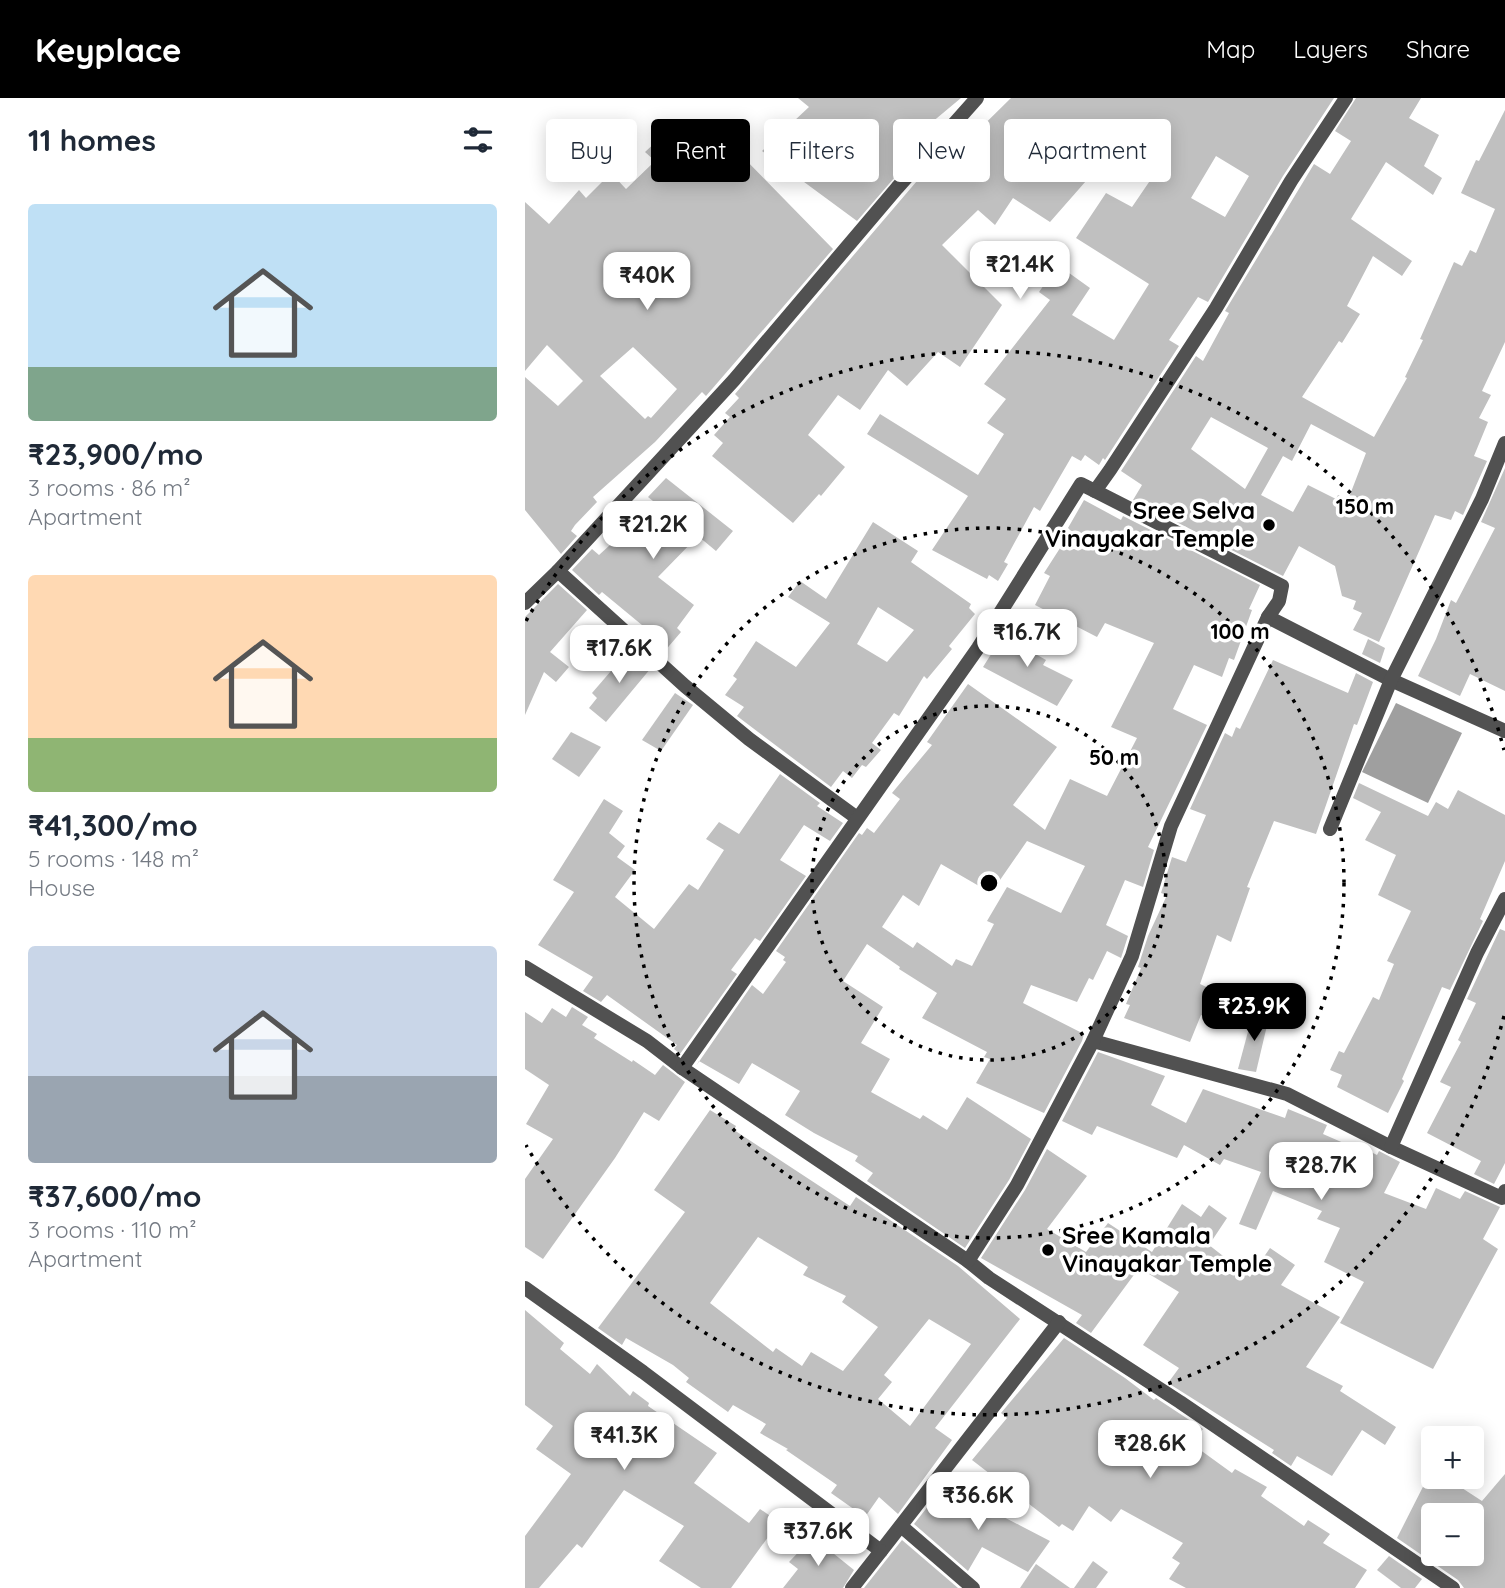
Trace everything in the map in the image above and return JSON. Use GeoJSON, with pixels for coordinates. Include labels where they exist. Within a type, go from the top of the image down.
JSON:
{"type":"FeatureCollection","features":[{"type":"Feature","properties":{"kind":"street"},"geometry":{"type":"LineString","coordinates":[[525,603],[558,571],[733,380],[977,98]]}},
{"type":"Feature","properties":{"kind":"street"},"geometry":{"type":"LineString","coordinates":[[1095,491],[1216,308],[1291,181],[1346,98]]}},
{"type":"Feature","properties":{"kind":"street"},"geometry":{"type":"LineString","coordinates":[[1330,829],[1391,680],[1482,499],[1505,443]]}},
{"type":"Feature","properties":{"kind":"street"},"geometry":{"type":"LineString","coordinates":[[682,1068],[978,648],[1081,484],[1282,586],[1279,601],[1268,617],[1171,825],[1132,956],[1093,1041],[1017,1185],[968,1261]]}},
{"type":"Feature","properties":{"kind":"street"},"geometry":{"type":"LineString","coordinates":[[558,571],[748,740],[857,818]]}},
{"type":"Feature","properties":{"kind":"street"},"geometry":{"type":"LineString","coordinates":[[1268,617],[1391,680],[1505,731]]}},
{"type":"Feature","properties":{"kind":"street"},"geometry":{"type":"LineString","coordinates":[[1391,1147],[1477,953],[1505,899]]}},
{"type":"Feature","properties":{"kind":"street"},"geometry":{"type":"LineString","coordinates":[[525,967],[647,1041],[682,1068],[968,1261],[989,1278],[1059,1322],[1453,1588]]}},
{"type":"Feature","properties":{"kind":"street"},"geometry":{"type":"LineString","coordinates":[[1093,1041],[1287,1094],[1391,1147],[1502,1198],[1505,1191]]}},
{"type":"Feature","properties":{"kind":"street"},"geometry":{"type":"LineString","coordinates":[[525,1288],[643,1372],[881,1551]]}},
{"type":"Feature","properties":{"kind":"street"},"geometry":{"type":"LineString","coordinates":[[852,1588],[1059,1322]]}},
{"type":"Feature","properties":{"kind":"street"},"geometry":{"type":"LineString","coordinates":[[901,1526],[973,1588]]}},
{"type":"Feature","properties":{"kind":"shaded area"},"geometry":{"type":"Polygon","coordinates":[[[1396,703],[1462,733],[1428,803],[1362,772],[1396,703]]]}},
{"type":"Feature","properties":{"kind":"building"},"geometry":{"type":"Polygon","coordinates":[[[798,98],[961,98],[936,119],[893,119],[893,179],[857,221],[804,182],[879,182],[879,119],[796,119],[809,107],[798,98]]]}},
{"type":"Feature","properties":{"kind":"building"},"geometry":{"type":"Polygon","coordinates":[[[1011,98],[1334,98],[1283,176],[1208,302],[1198,297],[1169,340],[1179,346],[1105,460],[1103,458],[1099,465],[1085,455],[1081,461],[1072,456],[1040,511],[1034,507],[1004,562],[1008,564],[998,581],[989,575],[987,579],[932,550],[968,496],[867,434],[880,414],[978,475],[1004,434],[987,423],[1006,399],[984,384],[1050,300],[1039,292],[1058,265],[1090,288],[1072,315],[1114,340],[1149,284],[1076,238],[1106,193],[1132,207],[1149,182],[1171,182],[1171,119],[1004,119],[1004,182],[1085,182],[1050,222],[1013,198],[995,225],[978,210],[942,245],[1002,305],[960,367],[938,352],[907,386],[888,370],[860,410],[838,395],[808,435],[845,467],[821,496],[819,494],[793,523],[712,456],[723,443],[714,435],[730,417],[725,413],[739,398],[735,394],[916,182],[990,182],[990,119],[1011,98]],[[1216,156],[1191,198],[1225,217],[1249,176],[1216,156]]]}},
{"type":"Feature","properties":{"kind":"building"},"geometry":{"type":"Polygon","coordinates":[[[1356,98],[1421,98],[1409,118],[1439,135],[1424,166],[1442,178],[1433,195],[1386,162],[1351,219],[1412,261],[1402,276],[1373,256],[1347,306],[1360,314],[1302,397],[1374,437],[1407,378],[1405,377],[1423,340],[1420,339],[1454,262],[1462,266],[1470,250],[1476,253],[1495,209],[1461,193],[1476,160],[1479,161],[1505,110],[1505,342],[1482,391],[1491,395],[1479,418],[1488,422],[1474,456],[1487,461],[1463,515],[1455,511],[1451,520],[1435,515],[1379,642],[1353,630],[1362,613],[1353,609],[1356,601],[1342,596],[1335,566],[1299,546],[1283,576],[1133,500],[1142,485],[1121,471],[1196,356],[1203,361],[1229,313],[1225,311],[1314,164],[1330,174],[1351,141],[1335,131],[1356,98]],[[1211,417],[1191,449],[1245,489],[1268,448],[1211,417]],[[1311,424],[1292,461],[1283,456],[1261,495],[1293,512],[1308,485],[1336,499],[1338,495],[1348,500],[1366,453],[1311,424]]]}},
{"type":"Feature","properties":{"kind":"building"},"geometry":{"type":"Polygon","coordinates":[[[651,146],[651,157],[645,152],[651,146]]]}},
{"type":"Feature","properties":{"kind":"building"},"geometry":{"type":"Polygon","coordinates":[[[750,164],[764,179],[764,182],[767,182],[833,249],[706,396],[702,392],[655,442],[593,497],[597,502],[575,525],[571,531],[577,536],[561,554],[525,510],[525,377],[558,406],[583,381],[547,345],[525,371],[525,202],[549,224],[579,190],[586,198],[602,182],[619,182],[626,189],[637,182],[637,178],[651,165],[651,182],[750,182],[750,164]],[[633,347],[600,376],[645,419],[648,416],[651,418],[677,389],[633,347]]]}},
{"type":"Feature","properties":{"kind":"building"},"geometry":{"type":"Polygon","coordinates":[[[1505,468],[1505,691],[1470,674],[1460,696],[1418,676],[1451,600],[1456,603],[1495,528],[1481,522],[1505,468]]]}},
{"type":"Feature","properties":{"kind":"building"},"geometry":{"type":"Polygon","coordinates":[[[666,478],[733,531],[716,551],[698,536],[658,577],[694,605],[677,628],[681,632],[663,653],[643,635],[648,630],[602,592],[599,595],[572,570],[592,549],[599,555],[632,525],[630,523],[653,501],[648,497],[666,478]]]}},
{"type":"Feature","properties":{"kind":"building"},"geometry":{"type":"Polygon","coordinates":[[[1084,500],[1121,520],[1123,516],[1260,585],[1249,609],[1252,610],[1234,660],[1229,658],[1222,677],[1194,665],[1173,709],[1207,725],[1148,847],[1154,850],[1143,887],[1125,880],[1106,925],[1128,936],[1121,958],[1107,951],[1093,980],[1089,978],[1077,1002],[1031,985],[1023,1003],[1084,1034],[1044,1113],[976,1083],[990,1059],[984,1057],[987,1052],[922,1018],[937,993],[899,969],[900,967],[867,944],[843,981],[883,1007],[861,1043],[890,1059],[871,1092],[920,1119],[923,1115],[947,1130],[967,1097],[1031,1139],[1009,1180],[965,1248],[867,1181],[873,1173],[855,1161],[858,1156],[785,1115],[800,1091],[752,1063],[739,1084],[699,1061],[752,985],[763,994],[786,962],[783,960],[785,957],[776,951],[859,833],[862,835],[867,828],[874,833],[900,799],[892,793],[932,745],[927,742],[968,684],[1057,747],[1013,805],[1045,830],[1070,779],[1107,796],[1137,738],[1111,727],[1154,643],[1105,623],[1097,637],[1035,605],[1050,576],[1044,573],[1071,531],[1068,528],[1084,500]],[[1027,841],[991,893],[941,864],[919,906],[903,895],[882,927],[913,948],[917,942],[952,966],[956,959],[972,966],[994,924],[987,921],[1007,887],[1061,913],[1085,866],[1027,841]]]}},
{"type":"Feature","properties":{"kind":"building"},"geometry":{"type":"Polygon","coordinates":[[[873,522],[918,551],[911,562],[971,604],[969,608],[975,614],[949,646],[952,649],[927,679],[924,676],[899,716],[894,713],[872,743],[881,750],[866,767],[862,765],[852,778],[843,771],[831,787],[737,716],[744,707],[725,695],[737,679],[733,676],[756,641],[796,667],[830,623],[788,597],[800,581],[826,599],[873,522]],[[878,607],[857,644],[887,662],[914,630],[878,607]]]}},
{"type":"Feature","properties":{"kind":"building"},"geometry":{"type":"Polygon","coordinates":[[[558,584],[587,610],[550,652],[569,667],[556,682],[544,672],[525,715],[525,617],[558,584]]]}},
{"type":"Feature","properties":{"kind":"building"},"geometry":{"type":"Polygon","coordinates":[[[1007,629],[1035,648],[1032,652],[1046,660],[1043,665],[1073,680],[1057,706],[983,667],[1007,629]]]}},
{"type":"Feature","properties":{"kind":"building"},"geometry":{"type":"Polygon","coordinates":[[[1368,639],[1385,648],[1380,663],[1362,654],[1368,639]]]}},
{"type":"Feature","properties":{"kind":"building"},"geometry":{"type":"Polygon","coordinates":[[[630,649],[651,668],[606,722],[589,708],[597,698],[592,693],[630,649]]]}},
{"type":"Feature","properties":{"kind":"building"},"geometry":{"type":"Polygon","coordinates":[[[1273,660],[1348,693],[1356,673],[1373,682],[1357,725],[1354,724],[1316,834],[1274,821],[1247,887],[1250,888],[1231,942],[1217,935],[1200,984],[1213,990],[1204,1016],[1201,1015],[1190,1042],[1124,1018],[1130,1005],[1126,1004],[1141,968],[1138,967],[1148,936],[1167,895],[1161,893],[1172,857],[1186,862],[1206,815],[1190,809],[1225,733],[1232,737],[1236,727],[1240,729],[1273,660]]]}},
{"type":"Feature","properties":{"kind":"building"},"geometry":{"type":"Polygon","coordinates":[[[675,693],[693,705],[661,751],[642,740],[675,693]]]}},
{"type":"Feature","properties":{"kind":"building"},"geometry":{"type":"Polygon","coordinates":[[[571,732],[601,747],[579,777],[552,759],[571,732]]]}},
{"type":"Feature","properties":{"kind":"building"},"geometry":{"type":"Polygon","coordinates":[[[780,774],[820,803],[817,806],[843,823],[830,841],[804,825],[780,860],[806,876],[760,941],[755,938],[731,970],[737,974],[680,1054],[674,1049],[677,1045],[607,995],[601,1002],[583,991],[593,977],[538,945],[574,892],[553,880],[604,799],[623,811],[609,833],[625,846],[617,857],[635,870],[615,897],[654,929],[689,884],[698,890],[724,850],[706,839],[719,822],[739,834],[780,774]]]}},
{"type":"Feature","properties":{"kind":"building"},"geometry":{"type":"Polygon","coordinates":[[[1359,783],[1428,816],[1436,802],[1448,809],[1458,790],[1505,815],[1505,861],[1480,919],[1483,921],[1450,990],[1442,987],[1402,1079],[1404,1081],[1388,1113],[1337,1087],[1342,1075],[1330,1070],[1339,1051],[1344,1053],[1373,997],[1379,1000],[1394,964],[1387,961],[1411,911],[1378,895],[1396,855],[1365,840],[1381,812],[1353,798],[1359,783]]]}},
{"type":"Feature","properties":{"kind":"building"},"geometry":{"type":"Polygon","coordinates":[[[1500,929],[1505,931],[1505,1163],[1494,1184],[1474,1174],[1481,1161],[1427,1133],[1451,1087],[1440,1082],[1461,1042],[1458,1040],[1476,1003],[1467,999],[1500,929]]]}},
{"type":"Feature","properties":{"kind":"building"},"geometry":{"type":"Polygon","coordinates":[[[572,1007],[588,1017],[582,1025],[597,1034],[594,1038],[655,1075],[663,1065],[685,1082],[659,1121],[644,1112],[615,1158],[543,1259],[525,1247],[525,1179],[553,1139],[526,1124],[549,1085],[525,1069],[525,1012],[542,1023],[552,1008],[566,1017],[572,1007]]]}},
{"type":"Feature","properties":{"kind":"building"},"geometry":{"type":"Polygon","coordinates":[[[1253,1013],[1269,1017],[1256,1072],[1238,1069],[1253,1013]]]}},
{"type":"Feature","properties":{"kind":"building"},"geometry":{"type":"Polygon","coordinates":[[[1098,1052],[1165,1076],[1151,1105],[1186,1123],[1203,1089],[1285,1118],[1288,1109],[1327,1125],[1323,1134],[1377,1155],[1379,1151],[1400,1162],[1384,1193],[1426,1209],[1436,1188],[1460,1199],[1465,1191],[1500,1207],[1483,1239],[1498,1249],[1433,1369],[1340,1323],[1364,1282],[1324,1262],[1340,1228],[1317,1219],[1322,1211],[1273,1191],[1256,1230],[1239,1224],[1261,1172],[1224,1159],[1220,1165],[1184,1145],[1177,1158],[1097,1126],[1092,1135],[1062,1121],[1098,1052]]]}},
{"type":"Feature","properties":{"kind":"building"},"geometry":{"type":"Polygon","coordinates":[[[710,1110],[736,1126],[734,1130],[850,1206],[856,1197],[958,1266],[1020,1319],[935,1428],[952,1440],[898,1514],[879,1497],[865,1517],[831,1493],[837,1485],[786,1450],[788,1449],[760,1433],[766,1424],[733,1405],[728,1412],[686,1382],[689,1378],[673,1365],[626,1338],[622,1345],[598,1328],[685,1212],[654,1190],[710,1110]],[[758,1237],[710,1303],[773,1352],[776,1348],[802,1366],[811,1352],[843,1371],[878,1327],[842,1302],[846,1296],[803,1275],[808,1267],[758,1237]],[[929,1319],[884,1375],[892,1382],[878,1399],[910,1426],[971,1344],[929,1319]]]}},
{"type":"Feature","properties":{"kind":"building"},"geometry":{"type":"Polygon","coordinates":[[[1047,1149],[1087,1176],[1047,1229],[1086,1252],[1108,1223],[1152,1252],[1182,1204],[1201,1217],[1209,1205],[1227,1218],[1209,1245],[1250,1277],[1270,1248],[1295,1265],[1281,1285],[1340,1317],[1306,1367],[1343,1386],[1340,1391],[1396,1427],[1385,1445],[1362,1430],[1332,1476],[1297,1456],[1291,1466],[1272,1453],[1274,1450],[1168,1383],[1179,1368],[1143,1345],[1179,1292],[1139,1268],[1091,1333],[1076,1323],[1082,1315],[981,1258],[1025,1190],[1047,1149]]]}},
{"type":"Feature","properties":{"kind":"building"},"geometry":{"type":"Polygon","coordinates":[[[525,1310],[564,1343],[560,1349],[590,1374],[597,1364],[630,1396],[633,1391],[649,1403],[648,1406],[717,1453],[694,1483],[749,1523],[760,1509],[779,1522],[731,1588],[701,1588],[659,1561],[684,1526],[624,1490],[582,1548],[577,1544],[539,1588],[525,1588],[525,1536],[571,1474],[536,1449],[553,1426],[525,1405],[525,1310]]]}},
{"type":"Feature","properties":{"kind":"building"},"geometry":{"type":"Polygon","coordinates":[[[1064,1338],[1154,1400],[1156,1398],[1203,1429],[1192,1444],[1232,1473],[1235,1469],[1267,1487],[1261,1496],[1304,1526],[1308,1520],[1330,1534],[1323,1543],[1367,1570],[1355,1588],[1186,1588],[1169,1579],[1180,1563],[1172,1558],[1183,1543],[1121,1509],[1111,1522],[1089,1506],[1073,1531],[1062,1524],[1059,1527],[972,1460],[1007,1418],[1001,1413],[1064,1338]]]}},
{"type":"Feature","properties":{"kind":"building"},"geometry":{"type":"Polygon","coordinates":[[[1505,1474],[1505,1588],[1464,1588],[1458,1580],[1438,1566],[1484,1566],[1484,1503],[1421,1503],[1421,1555],[1397,1538],[1422,1489],[1464,1489],[1482,1501],[1505,1474]]]}},
{"type":"Feature","properties":{"kind":"building"},"geometry":{"type":"Polygon","coordinates":[[[944,1486],[1050,1541],[1028,1572],[982,1547],[968,1571],[914,1524],[944,1486]]]}},
{"type":"Feature","properties":{"kind":"building"},"geometry":{"type":"Polygon","coordinates":[[[813,1537],[854,1570],[843,1588],[783,1588],[798,1569],[789,1562],[813,1537]]]}},
{"type":"Feature","properties":{"kind":"building"},"geometry":{"type":"Polygon","coordinates":[[[902,1540],[958,1588],[864,1588],[902,1540]]]}},
{"type":"Feature","properties":{"kind":"building"},"geometry":{"type":"Polygon","coordinates":[[[1389,1556],[1422,1579],[1415,1588],[1401,1588],[1377,1570],[1389,1556]]]}},
{"type":"Feature","properties":{"kind":"building"},"geometry":{"type":"Polygon","coordinates":[[[1093,1561],[1108,1572],[1096,1588],[1074,1588],[1093,1561]]]}},
{"type":"Feature","properties":{"kind":"building"},"geometry":{"type":"Polygon","coordinates":[[[1036,1564],[1070,1588],[1020,1588],[1036,1564]]]}},
{"type":"Feature","properties":{"kind":"place","name":"Sree Selva Vinayakar Temple"},"geometry":{"type":"Point","coordinates":[1269,525]}},
{"type":"Feature","properties":{"kind":"place","name":"Sree Kamala Vinayakar Temple"},"geometry":{"type":"Point","coordinates":[1048,1250]}}]}
